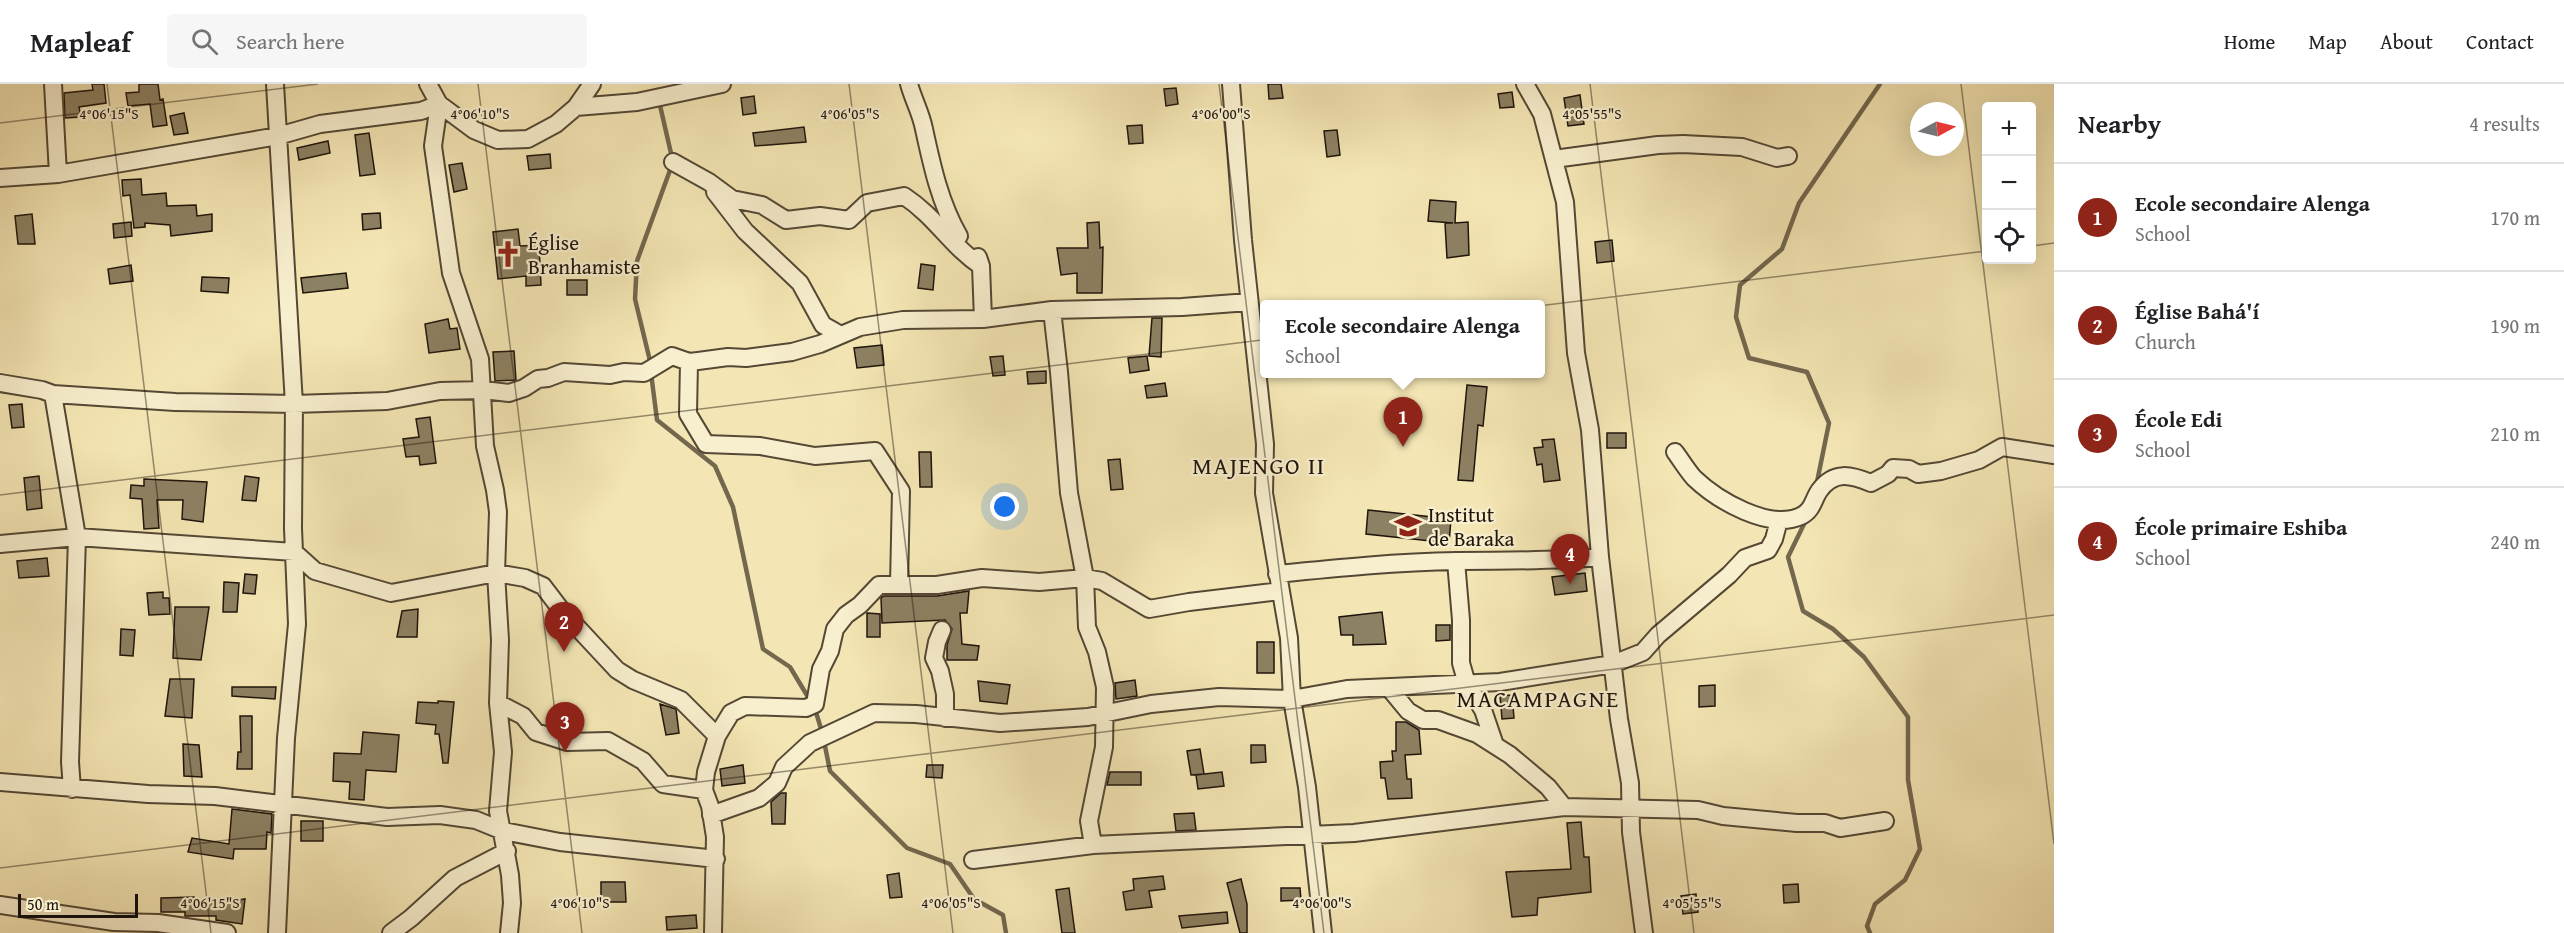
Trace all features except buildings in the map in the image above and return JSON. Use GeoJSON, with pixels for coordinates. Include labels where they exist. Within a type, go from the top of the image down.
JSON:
{"type":"FeatureCollection","features":[{"type":"Feature","properties":{"kind":"street"},"geometry":{"type":"LineString","coordinates":[[52,84],[58,174]]}},
{"type":"Feature","properties":{"kind":"street"},"geometry":{"type":"LineString","coordinates":[[275,84],[294,404],[294,552],[297,624],[285,738],[278,933]]}},
{"type":"Feature","properties":{"kind":"street"},"geometry":{"type":"LineString","coordinates":[[428,84],[439,104],[474,130],[498,140],[528,138],[555,124],[576,107],[592,84]]}},
{"type":"Feature","properties":{"kind":"street"},"geometry":{"type":"LineString","coordinates":[[576,107],[637,102],[722,84]]}},
{"type":"Feature","properties":{"kind":"street"},"geometry":{"type":"LineString","coordinates":[[909,84],[924,127],[932,171],[950,221],[961,240],[977,253],[981,266],[983,318]]}},
{"type":"Feature","properties":{"kind":"street"},"geometry":{"type":"LineString","coordinates":[[1231,84],[1249,303],[1265,444],[1264,493],[1289,638],[1292,699],[1307,788],[1323,933]]}},
{"type":"Feature","properties":{"kind":"street"},"geometry":{"type":"LineString","coordinates":[[1525,84],[1542,114],[1565,202],[1575,353],[1590,430],[1600,557],[1632,807],[1631,832],[1644,933]]}},
{"type":"Feature","properties":{"kind":"street"},"geometry":{"type":"LineString","coordinates":[[0,178],[58,174],[278,136],[320,124],[421,111],[439,104]]}},
{"type":"Feature","properties":{"kind":"street"},"geometry":{"type":"LineString","coordinates":[[439,104],[433,146],[450,273],[480,359],[485,446],[498,512],[496,573],[500,640],[498,704],[503,752],[498,811],[507,851],[512,903],[509,933]]}},
{"type":"Feature","properties":{"kind":"street"},"geometry":{"type":"LineString","coordinates":[[1554,159],[1658,145],[1683,144],[1742,147],[1777,158],[1788,156]]}},
{"type":"Feature","properties":{"kind":"street"},"geometry":{"type":"LineString","coordinates":[[673,162],[709,182],[732,199],[762,205],[786,220],[820,216],[849,220],[867,203],[904,196],[941,226],[964,255],[981,266]]}},
{"type":"Feature","properties":{"kind":"street"},"geometry":{"type":"LineString","coordinates":[[709,182],[724,206],[745,231],[800,284],[823,325],[839,334]]}},
{"type":"Feature","properties":{"kind":"street"},"geometry":{"type":"LineString","coordinates":[[0,383],[53,394],[175,402],[294,404],[387,401],[440,391],[483,390],[509,393],[524,388],[538,379],[564,372],[610,375],[624,372],[644,373],[672,356],[689,362],[792,352],[820,344],[860,327],[903,320],[983,318],[1052,310],[1249,303]]}},
{"type":"Feature","properties":{"kind":"street"},"geometry":{"type":"LineString","coordinates":[[1052,310],[1069,493],[1085,578],[1087,627],[1105,687],[1104,747],[1089,821],[1093,845]]}},
{"type":"Feature","properties":{"kind":"street"},"geometry":{"type":"LineString","coordinates":[[689,362],[688,414],[706,444],[760,446],[815,456],[875,451],[901,491],[899,585]]}},
{"type":"Feature","properties":{"kind":"street"},"geometry":{"type":"LineString","coordinates":[[53,394],[78,537],[70,762],[72,789]]}},
{"type":"Feature","properties":{"kind":"street"},"geometry":{"type":"LineString","coordinates":[[1676,452],[1692,476],[1708,490],[1736,507],[1768,519],[1779,520],[1801,516],[1811,509],[1820,490],[1835,476],[1848,474],[1872,483],[1888,474],[1893,468],[1909,469],[1918,474],[1941,471],[1980,460],[2002,447],[2054,455]]}},
{"type":"Feature","properties":{"kind":"street"},"geometry":{"type":"LineString","coordinates":[[711,814],[759,798],[777,783],[784,767],[810,743],[874,713],[916,714],[1000,723],[1088,717],[1151,704],[1219,697],[1292,699],[1347,689],[1467,684],[1538,677],[1613,664],[1643,652],[1658,635],[1729,575],[1745,558],[1768,550],[1774,539],[1779,520]]}},
{"type":"Feature","properties":{"kind":"street"},"geometry":{"type":"LineString","coordinates":[[0,544],[78,537],[294,552],[315,571],[391,593],[496,573],[525,578],[543,586],[562,611],[617,670],[633,680],[681,700],[717,736]]}},
{"type":"Feature","properties":{"kind":"street"},"geometry":{"type":"LineString","coordinates":[[1277,574],[1366,565],[1456,561],[1552,561],[1600,557]]}},
{"type":"Feature","properties":{"kind":"street"},"geometry":{"type":"LineString","coordinates":[[1456,561],[1461,620],[1461,663],[1467,684],[1483,710],[1495,745]]}},
{"type":"Feature","properties":{"kind":"street"},"geometry":{"type":"LineString","coordinates":[[713,933],[716,859],[711,814],[704,790],[705,772],[717,736],[731,713],[744,706],[806,708],[815,704],[821,669],[830,651],[835,629],[846,615],[879,585],[937,585],[982,578],[1039,582],[1085,578],[1102,580],[1149,609],[1280,591]]}},
{"type":"Feature","properties":{"kind":"street"},"geometry":{"type":"LineString","coordinates":[[942,630],[934,658],[940,671],[945,694],[945,718]]}},
{"type":"Feature","properties":{"kind":"street"},"geometry":{"type":"LineString","coordinates":[[1389,688],[1408,711],[1423,720],[1438,720],[1477,734],[1495,745],[1548,787],[1564,807]]}},
{"type":"Feature","properties":{"kind":"street"},"geometry":{"type":"LineString","coordinates":[[498,704],[523,716],[536,732],[567,742],[608,741],[643,761],[663,784],[704,790]]}},
{"type":"Feature","properties":{"kind":"street"},"geometry":{"type":"LineString","coordinates":[[0,782],[72,789],[215,796],[387,817],[440,815],[476,820],[503,831],[560,842],[716,859]]}},
{"type":"Feature","properties":{"kind":"street"},"geometry":{"type":"LineString","coordinates":[[973,860],[1093,845],[1312,835],[1420,827],[1564,807],[1632,807],[1712,811],[1723,816],[1797,823],[1825,823],[1840,828],[1885,821]]}},
{"type":"Feature","properties":{"kind":"street"},"geometry":{"type":"LineString","coordinates":[[391,933],[455,878],[507,851]]}},
{"type":"Feature","properties":{"kind":"street"},"geometry":{"type":"LineString","coordinates":[[0,905],[114,922],[158,923],[227,933]]}},
{"type":"Feature","properties":{"kind":"waterway"},"geometry":{"type":"LineString","coordinates":[[1816,487],[1829,423],[1807,372],[1749,358],[1736,317],[1740,285],[1782,249],[1799,203],[1880,84]]}},
{"type":"Feature","properties":{"kind":"waterway"},"geometry":{"type":"LineString","coordinates":[[651,365],[635,299],[637,261],[673,162],[659,101]]}},
{"type":"Feature","properties":{"kind":"waterway"},"geometry":{"type":"LineString","coordinates":[[651,373],[657,420],[715,466],[733,507],[763,649],[790,667],[811,702]]}},
{"type":"Feature","properties":{"kind":"waterway"},"geometry":{"type":"LineString","coordinates":[[1806,520],[1788,557],[1803,611],[1833,629],[1864,657],[1908,717],[1908,780],[1920,849],[1905,880],[1875,904],[1867,926],[1870,933]]}},
{"type":"Feature","properties":{"kind":"waterway"},"geometry":{"type":"LineString","coordinates":[[815,709],[822,732]]}},
{"type":"Feature","properties":{"kind":"waterway"},"geometry":{"type":"LineString","coordinates":[[824,741],[830,771],[907,848],[950,864],[974,899],[1003,915],[1006,933]]}},
{"type":"Feature","properties":{"kind":"place","name":"Église Branhamiste"},"geometry":{"type":"Point","coordinates":[508,254]}},
{"type":"Feature","properties":{"kind":"place","name":"Ecole secondaire Alenga"},"geometry":{"type":"Point","coordinates":[1403,447]}},
{"type":"Feature","properties":{"kind":"place","name":"Institut de Baraka"},"geometry":{"type":"Point","coordinates":[1408,526]}},
{"type":"Feature","properties":{"kind":"place","name":"École primaire Eshiba"},"geometry":{"type":"Point","coordinates":[1570,584]}},
{"type":"Feature","properties":{"kind":"place","name":"Église Bahá'í"},"geometry":{"type":"Point","coordinates":[564,652]}},
{"type":"Feature","properties":{"kind":"place","name":"École Edi"},"geometry":{"type":"Point","coordinates":[565,752]}},
{"type":"Feature","properties":{"kind":"district","name":"MAJENGO II"},"geometry":{"type":"Point","coordinates":[1259,465]}},
{"type":"Feature","properties":{"kind":"district","name":"MACAMPAGNE"},"geometry":{"type":"Point","coordinates":[1538,698]}}]}
